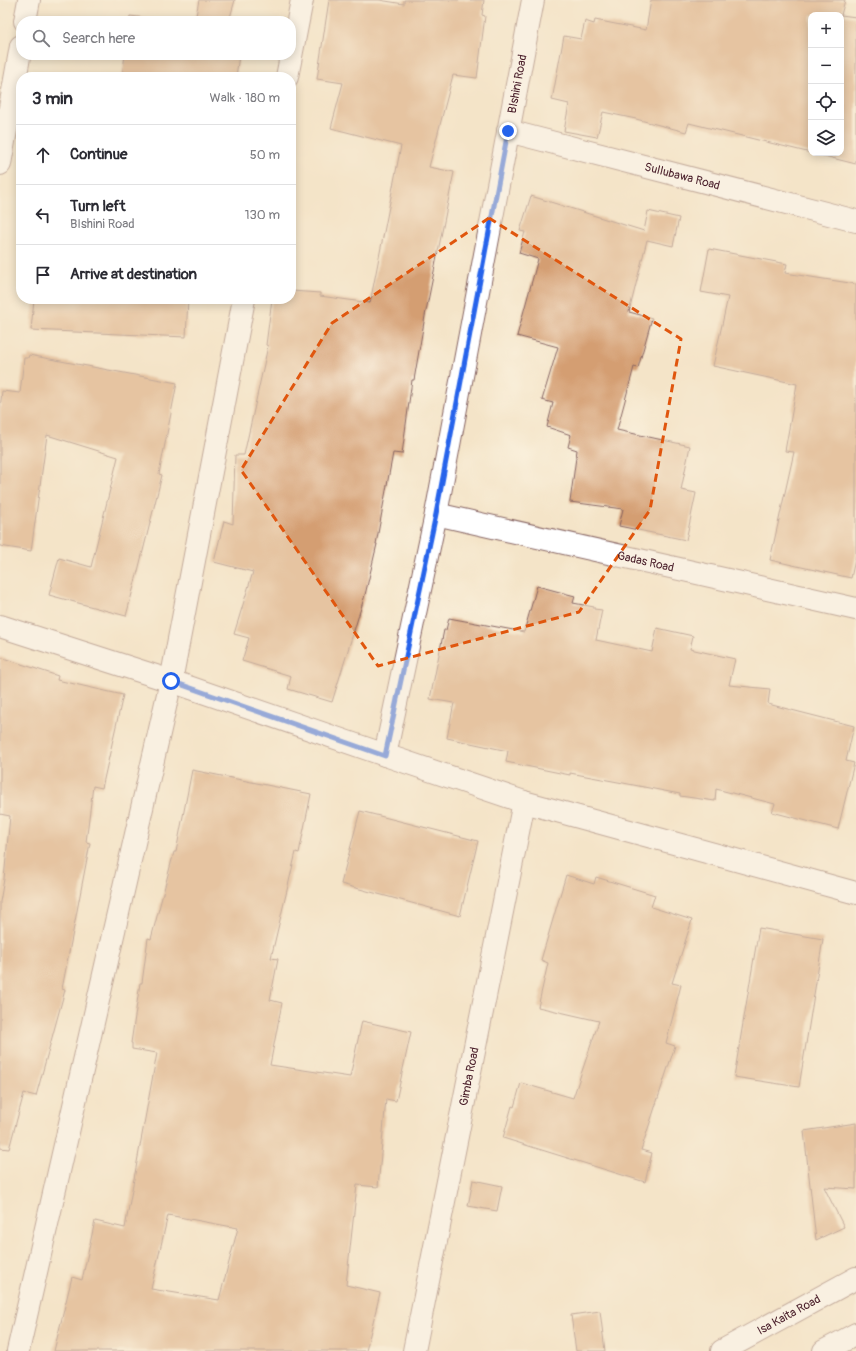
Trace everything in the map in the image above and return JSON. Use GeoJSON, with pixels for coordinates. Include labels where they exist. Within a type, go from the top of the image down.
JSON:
{"type":"FeatureCollection","features":[{"type":"Feature","properties":{"kind":"street"},"geometry":{"type":"LineString","coordinates":[[26,16],[29,0]]}},
{"type":"Feature","properties":{"kind":"street"},"geometry":{"type":"LineString","coordinates":[[296,31],[302,0]]}},
{"type":"Feature","properties":{"kind":"street","name":"BIshini Road"},"geometry":{"type":"LineString","coordinates":[[385,756],[436,514],[533,0]]}},
{"type":"Feature","properties":{"kind":"street"},"geometry":{"type":"LineString","coordinates":[[16,72],[19,60]]}},
{"type":"Feature","properties":{"kind":"street"},"geometry":{"type":"LineString","coordinates":[[288,72],[290,60]]}},
{"type":"Feature","properties":{"kind":"street"},"geometry":{"type":"LineString","coordinates":[[0,164],[16,74]]}},
{"type":"Feature","properties":{"kind":"street","name":"Sullubawa Road"},"geometry":{"type":"LineString","coordinates":[[508,131],[856,221]]}},
{"type":"Feature","properties":{"kind":"street"},"geometry":{"type":"LineString","coordinates":[[18,1351],[171,681],[243,304]]}},
{"type":"Feature","properties":{"kind":"street","name":"Gadas Road"},"geometry":{"type":"LineString","coordinates":[[436,514],[856,610]]}},
{"type":"Feature","properties":{"kind":"street"},"geometry":{"type":"LineString","coordinates":[[0,626],[171,681],[385,756],[524,802],[856,893]]}},
{"type":"Feature","properties":{"kind":"street","name":"Gimba Road"},"geometry":{"type":"LineString","coordinates":[[414,1351],[524,802]]}},
{"type":"Feature","properties":{"kind":"street","name":"Isa Kaita Road"},"geometry":{"type":"LineString","coordinates":[[722,1351],[856,1278]]}},
{"type":"Feature","properties":{"kind":"street"},"geometry":{"type":"LineString","coordinates":[[824,1351],[856,1334]]}},
{"type":"Feature","properties":{"kind":"highlighted area"},"geometry":{"type":"Polygon","coordinates":[[[489,218],[681,339],[650,510],[579,612],[378,666],[241,470],[332,323],[489,218]]]}},
{"type":"Feature","properties":{"kind":"building"},"geometry":{"type":"Polygon","coordinates":[[[199,0],[235,0],[230,16],[196,16],[199,0]]]}},
{"type":"Feature","properties":{"kind":"building"},"geometry":{"type":"Polygon","coordinates":[[[329,0],[379,0],[404,4],[404,0],[484,0],[482,15],[485,16],[477,78],[453,75],[429,167],[454,172],[425,316],[414,380],[412,380],[402,454],[393,453],[377,544],[365,595],[332,702],[288,689],[291,676],[242,661],[249,638],[234,634],[253,572],[214,562],[224,521],[233,524],[235,455],[244,455],[268,346],[266,345],[271,304],[296,304],[296,291],[320,293],[320,296],[370,303],[401,146],[331,128],[343,83],[317,79],[329,0]]]}},
{"type":"Feature","properties":{"kind":"building"},"geometry":{"type":"Polygon","coordinates":[[[651,0],[845,0],[842,12],[808,12],[808,152],[689,123],[686,132],[603,112],[597,137],[564,131],[569,104],[552,100],[564,36],[581,39],[585,21],[594,24],[595,20],[646,30],[651,0]]]}},
{"type":"Feature","properties":{"kind":"building"},"geometry":{"type":"Polygon","coordinates":[[[844,15],[856,17],[856,164],[824,156],[844,156],[844,15]]]}},
{"type":"Feature","properties":{"kind":"building"},"geometry":{"type":"Polygon","coordinates":[[[124,60],[238,60],[237,72],[123,72],[124,60]]]}},
{"type":"Feature","properties":{"kind":"building"},"geometry":{"type":"Polygon","coordinates":[[[531,196],[644,231],[648,211],[679,218],[673,246],[647,240],[629,312],[652,318],[638,368],[634,367],[617,430],[690,446],[681,490],[696,493],[686,540],[619,526],[623,509],[570,502],[577,450],[568,447],[571,435],[547,427],[553,403],[542,400],[558,347],[517,336],[538,259],[519,253],[525,232],[520,231],[531,196]]]}},
{"type":"Feature","properties":{"kind":"building"},"geometry":{"type":"Polygon","coordinates":[[[709,249],[787,264],[785,273],[856,284],[856,555],[851,578],[770,560],[794,452],[785,451],[797,384],[713,366],[728,297],[701,292],[709,249]]]}},
{"type":"Feature","properties":{"kind":"building"},"geometry":{"type":"Polygon","coordinates":[[[34,304],[188,304],[186,337],[31,330],[34,304]]]}},
{"type":"Feature","properties":{"kind":"building"},"geometry":{"type":"Polygon","coordinates":[[[29,355],[177,383],[159,474],[162,475],[126,616],[49,595],[59,558],[91,567],[118,457],[47,435],[31,551],[0,546],[0,408],[2,391],[20,393],[24,358],[28,358],[29,355]]]}},
{"type":"Feature","properties":{"kind":"building"},"geometry":{"type":"Polygon","coordinates":[[[537,586],[575,596],[573,603],[602,610],[596,640],[652,652],[657,628],[693,636],[690,649],[735,659],[729,685],[770,689],[768,704],[854,726],[846,761],[854,763],[838,829],[772,812],[775,804],[716,789],[715,801],[680,796],[680,794],[570,773],[570,775],[506,762],[508,751],[447,738],[454,703],[430,699],[444,630],[446,630],[449,618],[524,632],[537,586]]]}},
{"type":"Feature","properties":{"kind":"building"},"geometry":{"type":"Polygon","coordinates":[[[0,657],[58,676],[57,680],[123,695],[102,788],[93,786],[86,842],[90,843],[62,989],[65,990],[36,1096],[24,1093],[9,1149],[0,1148],[0,902],[4,879],[10,816],[0,814],[0,657]]]}},
{"type":"Feature","properties":{"kind":"building"},"geometry":{"type":"Polygon","coordinates":[[[192,770],[311,794],[299,853],[296,852],[271,958],[278,959],[270,1000],[282,1003],[270,1065],[350,1077],[362,1021],[411,1032],[396,1101],[386,1099],[378,1187],[357,1185],[346,1285],[380,1293],[366,1351],[54,1351],[72,1277],[82,1280],[95,1221],[125,1228],[157,1053],[132,1049],[131,1043],[140,983],[142,983],[148,938],[151,939],[174,852],[176,852],[192,770]],[[168,1215],[151,1289],[219,1300],[238,1228],[168,1215]]]}},
{"type":"Feature","properties":{"kind":"building"},"geometry":{"type":"Polygon","coordinates":[[[360,811],[478,841],[460,916],[341,884],[360,811]]]}},
{"type":"Feature","properties":{"kind":"building"},"geometry":{"type":"Polygon","coordinates":[[[566,875],[594,884],[596,877],[655,895],[651,907],[692,920],[672,983],[681,985],[666,1043],[675,1046],[641,1150],[652,1153],[645,1182],[503,1138],[512,1106],[514,1107],[521,1083],[573,1098],[599,1021],[538,1007],[548,963],[541,960],[566,875]]]}},
{"type":"Feature","properties":{"kind":"building"},"geometry":{"type":"Polygon","coordinates":[[[759,928],[823,939],[799,1087],[734,1077],[759,928]]]}},
{"type":"Feature","properties":{"kind":"building"},"geometry":{"type":"Polygon","coordinates":[[[856,1123],[856,1189],[824,1187],[844,1227],[816,1240],[804,1131],[856,1123]]]}},
{"type":"Feature","properties":{"kind":"building"},"geometry":{"type":"Polygon","coordinates":[[[473,1180],[502,1186],[497,1211],[468,1206],[473,1180]]]}},
{"type":"Feature","properties":{"kind":"building"},"geometry":{"type":"Polygon","coordinates":[[[600,1311],[605,1351],[576,1351],[571,1315],[600,1311]]]}},
{"type":"Feature","properties":{"kind":"route"},"geometry":{"type":"LineString","coordinates":[[171,681],[385,756],[436,514],[508,131]]}}]}
